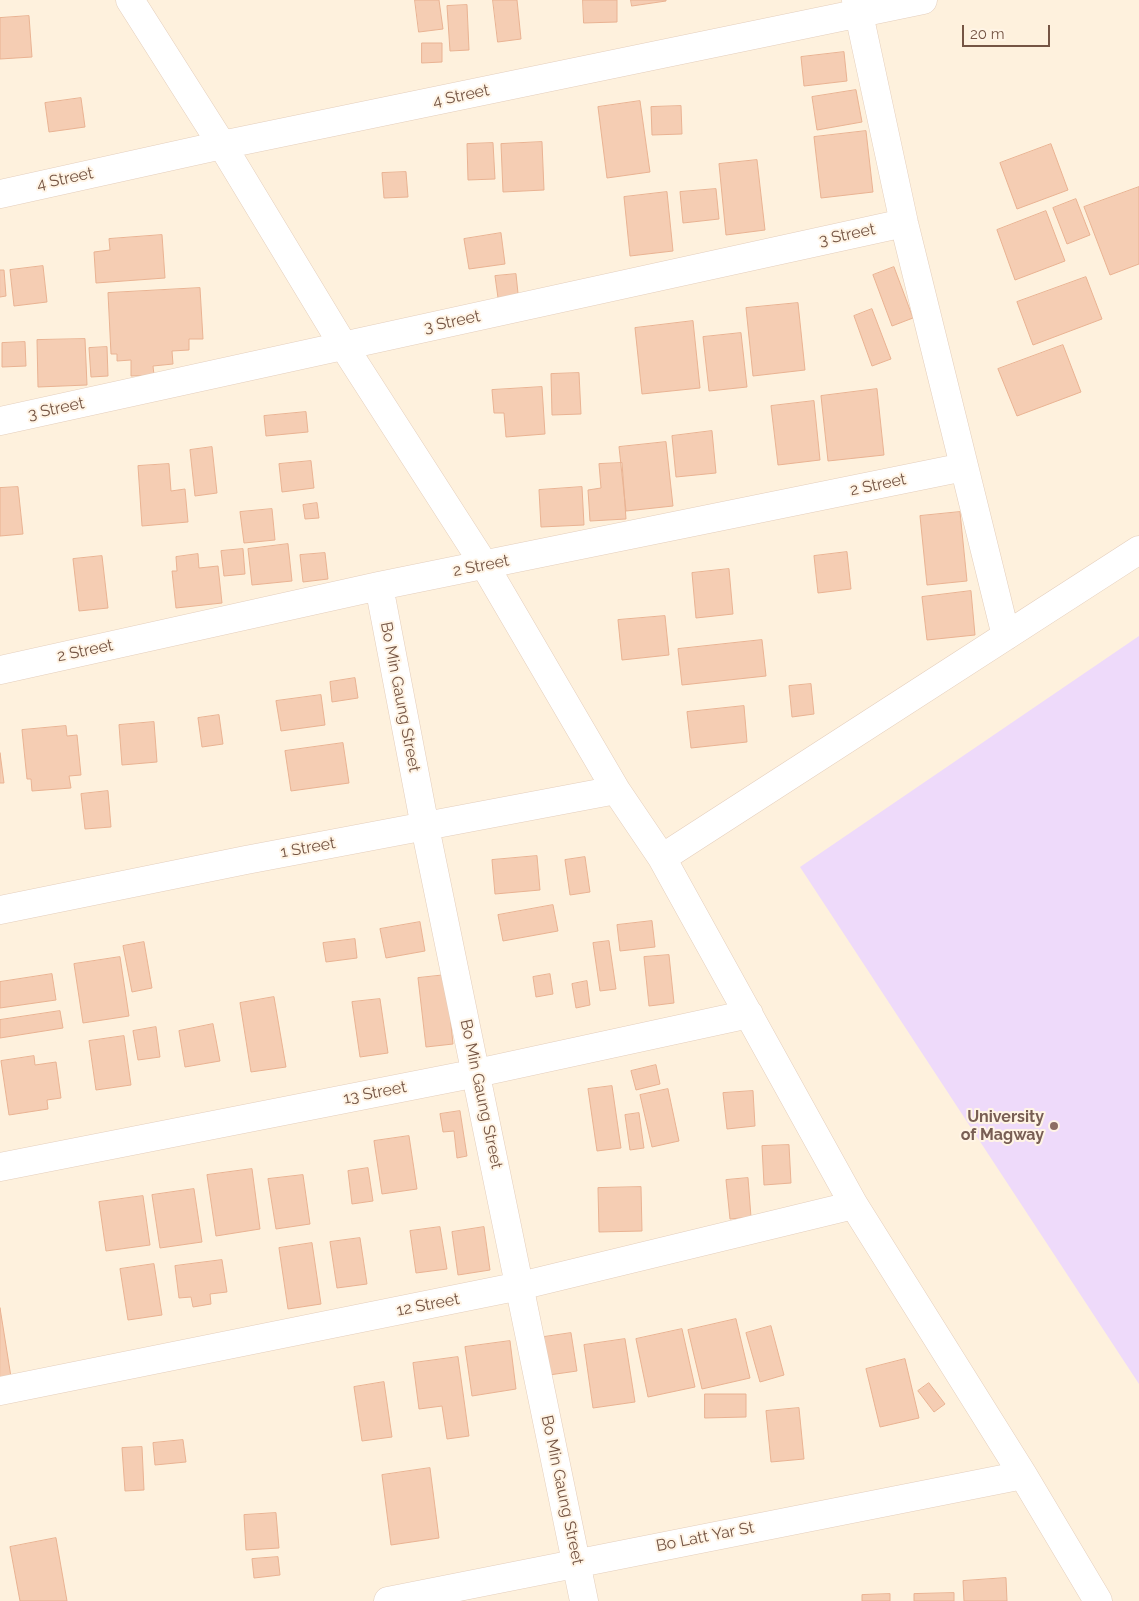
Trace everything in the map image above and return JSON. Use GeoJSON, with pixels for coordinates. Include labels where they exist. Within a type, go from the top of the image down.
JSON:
{"type":"FeatureCollection","features":[{"type":"Feature","properties":{"kind":"street"},"geometry":{"type":"LineString","coordinates":[[130,0],[222,145],[343,345],[484,566],[616,790],[662,858],[854,1205],[1023,1475],[1098,1601]]}},
{"type":"Feature","properties":{"kind":"street","name":"4 Street"},"geometry":{"type":"LineString","coordinates":[[0,194],[858,7],[923,0]]}},
{"type":"Feature","properties":{"kind":"street"},"geometry":{"type":"LineString","coordinates":[[858,7],[904,223],[1006,636]]}},
{"type":"Feature","properties":{"kind":"street","name":"3 Street"},"geometry":{"type":"LineString","coordinates":[[0,421],[904,223]]}},
{"type":"Feature","properties":{"kind":"street","name":"2 Street"},"geometry":{"type":"LineString","coordinates":[[0,670],[379,586],[964,468]]}},
{"type":"Feature","properties":{"kind":"street"},"geometry":{"type":"LineString","coordinates":[[662,858],[1139,550]]}},
{"type":"Feature","properties":{"kind":"street","name":"Bo Min Gaung Street"},"geometry":{"type":"LineString","coordinates":[[379,586],[425,827],[584,1601]]}},
{"type":"Feature","properties":{"kind":"street","name":"1 Street"},"geometry":{"type":"LineString","coordinates":[[0,910],[246,860],[616,790]]}},
{"type":"Feature","properties":{"kind":"street","name":"13 Street"},"geometry":{"type":"LineString","coordinates":[[0,1167],[477,1073],[749,1014]]}},
{"type":"Feature","properties":{"kind":"street","name":"12 Street"},"geometry":{"type":"LineString","coordinates":[[0,1391],[520,1286],[854,1205]]}},
{"type":"Feature","properties":{"kind":"street","name":"Bo Latt Yar St"},"geometry":{"type":"LineString","coordinates":[[388,1601],[1023,1475]]}},
{"type":"Feature","properties":{"kind":"shaded area","name":"University of Magway"},"geometry":{"type":"Polygon","coordinates":[[[1139,636],[1139,1384],[800,867],[1139,636]]]}},
{"type":"Feature","properties":{"kind":"building"},"geometry":{"type":"Polygon","coordinates":[[[415,0],[439,0],[443,29],[419,32],[415,0]]]}},
{"type":"Feature","properties":{"kind":"building"},"geometry":{"type":"Polygon","coordinates":[[[493,0],[517,0],[521,39],[498,42],[493,0]]]}},
{"type":"Feature","properties":{"kind":"building"},"geometry":{"type":"Polygon","coordinates":[[[583,0],[617,0],[617,22],[584,23],[583,0]]]}},
{"type":"Feature","properties":{"kind":"building"},"geometry":{"type":"Polygon","coordinates":[[[631,0],[666,0],[666,1],[632,6],[631,0]]]}},
{"type":"Feature","properties":{"kind":"building"},"geometry":{"type":"Polygon","coordinates":[[[467,5],[469,50],[450,51],[447,6],[467,5]]]}},
{"type":"Feature","properties":{"kind":"building"},"geometry":{"type":"Polygon","coordinates":[[[29,16],[32,57],[0,59],[0,18],[29,16]]]}},
{"type":"Feature","properties":{"kind":"building"},"geometry":{"type":"Polygon","coordinates":[[[422,43],[442,43],[442,62],[422,63],[422,43]]]}},
{"type":"Feature","properties":{"kind":"building"},"geometry":{"type":"Polygon","coordinates":[[[844,52],[847,81],[804,86],[801,57],[844,52]]]}},
{"type":"Feature","properties":{"kind":"building"},"geometry":{"type":"Polygon","coordinates":[[[856,90],[862,122],[817,130],[812,97],[856,90]]]}},
{"type":"Feature","properties":{"kind":"building"},"geometry":{"type":"Polygon","coordinates":[[[81,98],[85,127],[49,132],[45,103],[81,98]]]}},
{"type":"Feature","properties":{"kind":"building"},"geometry":{"type":"Polygon","coordinates":[[[640,101],[650,172],[607,178],[598,107],[640,101]]]}},
{"type":"Feature","properties":{"kind":"building"},"geometry":{"type":"Polygon","coordinates":[[[681,106],[682,134],[652,135],[651,107],[681,106]]]}},
{"type":"Feature","properties":{"kind":"building"},"geometry":{"type":"Polygon","coordinates":[[[866,131],[873,192],[821,198],[814,137],[866,131]]]}},
{"type":"Feature","properties":{"kind":"building"},"geometry":{"type":"Polygon","coordinates":[[[542,142],[544,190],[503,192],[501,144],[542,142]]]}},
{"type":"Feature","properties":{"kind":"building"},"geometry":{"type":"Polygon","coordinates":[[[493,143],[495,179],[468,180],[467,144],[493,143]]]}},
{"type":"Feature","properties":{"kind":"building"},"geometry":{"type":"Polygon","coordinates":[[[1051,144],[1068,190],[1017,209],[1000,163],[1051,144]]]}},
{"type":"Feature","properties":{"kind":"building"},"geometry":{"type":"Polygon","coordinates":[[[757,160],[765,230],[726,235],[719,164],[757,160]]]}},
{"type":"Feature","properties":{"kind":"building"},"geometry":{"type":"Polygon","coordinates":[[[406,172],[408,197],[384,198],[382,173],[406,172]]]}},
{"type":"Feature","properties":{"kind":"building"},"geometry":{"type":"Polygon","coordinates":[[[1139,187],[1139,264],[1110,275],[1084,207],[1139,187]]]}},
{"type":"Feature","properties":{"kind":"building"},"geometry":{"type":"Polygon","coordinates":[[[716,189],[719,219],[683,223],[680,192],[716,189]]]}},
{"type":"Feature","properties":{"kind":"building"},"geometry":{"type":"Polygon","coordinates":[[[667,192],[673,251],[630,256],[624,197],[667,192]]]}},
{"type":"Feature","properties":{"kind":"building"},"geometry":{"type":"Polygon","coordinates":[[[1076,199],[1090,235],[1067,244],[1053,208],[1076,199]]]}},
{"type":"Feature","properties":{"kind":"building"},"geometry":{"type":"Polygon","coordinates":[[[1046,211],[1065,261],[1015,280],[997,230],[1046,211]]]}},
{"type":"Feature","properties":{"kind":"building"},"geometry":{"type":"Polygon","coordinates":[[[501,233],[505,264],[469,269],[464,239],[501,233]]]}},
{"type":"Feature","properties":{"kind":"building"},"geometry":{"type":"Polygon","coordinates":[[[162,235],[165,278],[96,283],[94,252],[110,250],[109,239],[162,235]]]}},
{"type":"Feature","properties":{"kind":"building"},"geometry":{"type":"Polygon","coordinates":[[[43,266],[47,302],[14,306],[10,270],[43,266]]]}},
{"type":"Feature","properties":{"kind":"building"},"geometry":{"type":"Polygon","coordinates":[[[894,267],[913,318],[892,326],[873,275],[894,267]]]}},
{"type":"Feature","properties":{"kind":"building"},"geometry":{"type":"Polygon","coordinates":[[[0,270],[4,270],[6,296],[0,297],[0,270]]]}},
{"type":"Feature","properties":{"kind":"building"},"geometry":{"type":"Polygon","coordinates":[[[516,274],[519,303],[499,305],[495,276],[516,274]]]}},
{"type":"Feature","properties":{"kind":"building"},"geometry":{"type":"Polygon","coordinates":[[[1086,277],[1102,319],[1033,345],[1017,302],[1086,277]]]}},
{"type":"Feature","properties":{"kind":"building"},"geometry":{"type":"Polygon","coordinates":[[[200,288],[203,339],[189,339],[189,350],[172,351],[173,364],[153,366],[154,375],[131,376],[131,360],[117,361],[117,354],[111,354],[108,293],[200,288]]]}},
{"type":"Feature","properties":{"kind":"building"},"geometry":{"type":"Polygon","coordinates":[[[798,303],[805,370],[753,376],[746,308],[798,303]]]}},
{"type":"Feature","properties":{"kind":"building"},"geometry":{"type":"Polygon","coordinates":[[[872,309],[891,359],[872,366],[854,316],[872,309]]]}},
{"type":"Feature","properties":{"kind":"building"},"geometry":{"type":"Polygon","coordinates":[[[693,321],[700,388],[642,394],[635,328],[693,321]]]}},
{"type":"Feature","properties":{"kind":"building"},"geometry":{"type":"Polygon","coordinates":[[[741,333],[747,387],[709,391],[703,337],[741,333]]]}},
{"type":"Feature","properties":{"kind":"building"},"geometry":{"type":"Polygon","coordinates":[[[85,339],[87,385],[38,387],[37,340],[85,339]]]}},
{"type":"Feature","properties":{"kind":"building"},"geometry":{"type":"Polygon","coordinates":[[[25,342],[26,366],[2,367],[2,343],[25,342]]]}},
{"type":"Feature","properties":{"kind":"building"},"geometry":{"type":"Polygon","coordinates":[[[1063,345],[1081,392],[1017,416],[998,369],[1063,345]]]}},
{"type":"Feature","properties":{"kind":"building"},"geometry":{"type":"Polygon","coordinates":[[[107,347],[108,376],[91,377],[89,348],[107,347]]]}},
{"type":"Feature","properties":{"kind":"building"},"geometry":{"type":"Polygon","coordinates":[[[579,373],[581,414],[552,415],[551,374],[579,373]]]}},
{"type":"Feature","properties":{"kind":"building"},"geometry":{"type":"Polygon","coordinates":[[[542,387],[545,434],[506,437],[504,413],[494,413],[492,390],[542,387]]]}},
{"type":"Feature","properties":{"kind":"building"},"geometry":{"type":"Polygon","coordinates":[[[877,389],[884,455],[828,461],[821,396],[877,389]]]}},
{"type":"Feature","properties":{"kind":"building"},"geometry":{"type":"Polygon","coordinates":[[[814,401],[820,460],[778,465],[771,406],[814,401]]]}},
{"type":"Feature","properties":{"kind":"building"},"geometry":{"type":"Polygon","coordinates":[[[306,412],[308,432],[266,436],[264,416],[306,412]]]}},
{"type":"Feature","properties":{"kind":"building"},"geometry":{"type":"Polygon","coordinates":[[[712,431],[716,473],[676,477],[672,436],[712,431]]]}},
{"type":"Feature","properties":{"kind":"building"},"geometry":{"type":"Polygon","coordinates":[[[666,442],[673,506],[626,511],[619,447],[666,442]]]}},
{"type":"Feature","properties":{"kind":"building"},"geometry":{"type":"Polygon","coordinates":[[[212,447],[217,493],[195,496],[190,450],[212,447]]]}},
{"type":"Feature","properties":{"kind":"building"},"geometry":{"type":"Polygon","coordinates":[[[311,461],[314,488],[282,492],[279,464],[311,461]]]}},
{"type":"Feature","properties":{"kind":"building"},"geometry":{"type":"Polygon","coordinates":[[[622,463],[626,519],[590,521],[588,490],[601,488],[599,464],[622,463]]]}},
{"type":"Feature","properties":{"kind":"building"},"geometry":{"type":"Polygon","coordinates":[[[169,464],[171,491],[185,489],[188,522],[142,526],[138,466],[169,464]]]}},
{"type":"Feature","properties":{"kind":"building"},"geometry":{"type":"Polygon","coordinates":[[[18,487],[23,534],[0,536],[0,488],[18,487]]]}},
{"type":"Feature","properties":{"kind":"building"},"geometry":{"type":"Polygon","coordinates":[[[582,487],[584,525],[541,527],[539,490],[582,487]]]}},
{"type":"Feature","properties":{"kind":"building"},"geometry":{"type":"Polygon","coordinates":[[[317,503],[319,518],[305,519],[303,505],[317,503]]]}},
{"type":"Feature","properties":{"kind":"building"},"geometry":{"type":"Polygon","coordinates":[[[272,509],[275,540],[244,543],[240,512],[272,509]]]}},
{"type":"Feature","properties":{"kind":"building"},"geometry":{"type":"Polygon","coordinates":[[[960,512],[967,581],[927,585],[920,516],[960,512]]]}},
{"type":"Feature","properties":{"kind":"building"},"geometry":{"type":"Polygon","coordinates":[[[288,544],[292,581],[252,585],[248,549],[288,544]]]}},
{"type":"Feature","properties":{"kind":"building"},"geometry":{"type":"Polygon","coordinates":[[[243,549],[245,574],[224,576],[221,551],[243,549]]]}},
{"type":"Feature","properties":{"kind":"building"},"geometry":{"type":"Polygon","coordinates":[[[847,552],[851,589],[818,593],[814,556],[847,552]]]}},
{"type":"Feature","properties":{"kind":"building"},"geometry":{"type":"Polygon","coordinates":[[[325,553],[328,579],[303,582],[300,555],[325,553]]]}},
{"type":"Feature","properties":{"kind":"building"},"geometry":{"type":"Polygon","coordinates":[[[198,554],[199,568],[218,566],[222,603],[176,608],[172,571],[177,571],[176,557],[198,554]]]}},
{"type":"Feature","properties":{"kind":"building"},"geometry":{"type":"Polygon","coordinates":[[[102,556],[108,608],[79,611],[73,559],[102,556]]]}},
{"type":"Feature","properties":{"kind":"building"},"geometry":{"type":"Polygon","coordinates":[[[729,569],[733,614],[696,618],[692,573],[729,569]]]}},
{"type":"Feature","properties":{"kind":"building"},"geometry":{"type":"Polygon","coordinates":[[[971,591],[975,635],[927,640],[922,597],[971,591]]]}},
{"type":"Feature","properties":{"kind":"building"},"geometry":{"type":"Polygon","coordinates":[[[665,616],[669,655],[622,660],[618,620],[665,616]]]}},
{"type":"Feature","properties":{"kind":"building"},"geometry":{"type":"Polygon","coordinates":[[[762,640],[766,676],[682,685],[678,649],[762,640]]]}},
{"type":"Feature","properties":{"kind":"building"},"geometry":{"type":"Polygon","coordinates":[[[355,678],[358,698],[332,702],[330,682],[355,678]]]}},
{"type":"Feature","properties":{"kind":"building"},"geometry":{"type":"Polygon","coordinates":[[[811,684],[814,714],[792,717],[789,686],[811,684]]]}},
{"type":"Feature","properties":{"kind":"building"},"geometry":{"type":"Polygon","coordinates":[[[321,695],[325,725],[281,731],[276,701],[321,695]]]}},
{"type":"Feature","properties":{"kind":"building"},"geometry":{"type":"Polygon","coordinates":[[[744,706],[747,742],[691,748],[687,712],[744,706]]]}},
{"type":"Feature","properties":{"kind":"building"},"geometry":{"type":"Polygon","coordinates":[[[219,715],[223,744],[202,747],[198,718],[219,715]]]}},
{"type":"Feature","properties":{"kind":"building"},"geometry":{"type":"Polygon","coordinates":[[[154,722],[157,762],[122,765],[119,725],[154,722]]]}},
{"type":"Feature","properties":{"kind":"building"},"geometry":{"type":"Polygon","coordinates":[[[66,726],[67,736],[77,735],[81,775],[69,776],[71,788],[32,791],[31,779],[27,779],[22,730],[66,726]]]}},
{"type":"Feature","properties":{"kind":"building"},"geometry":{"type":"Polygon","coordinates":[[[343,743],[349,783],[291,791],[285,751],[343,743]]]}},
{"type":"Feature","properties":{"kind":"building"},"geometry":{"type":"Polygon","coordinates":[[[0,753],[4,783],[0,783],[0,753]]]}},
{"type":"Feature","properties":{"kind":"building"},"geometry":{"type":"Polygon","coordinates":[[[108,791],[111,827],[85,829],[81,794],[108,791]]]}},
{"type":"Feature","properties":{"kind":"building"},"geometry":{"type":"Polygon","coordinates":[[[537,856],[540,890],[495,894],[492,860],[537,856]]]}},
{"type":"Feature","properties":{"kind":"building"},"geometry":{"type":"Polygon","coordinates":[[[585,857],[590,892],[570,895],[565,860],[585,857]]]}},
{"type":"Feature","properties":{"kind":"building"},"geometry":{"type":"Polygon","coordinates":[[[553,905],[558,931],[503,941],[498,915],[553,905]]]}},
{"type":"Feature","properties":{"kind":"building"},"geometry":{"type":"Polygon","coordinates":[[[652,921],[655,947],[620,951],[617,925],[652,921]]]}},
{"type":"Feature","properties":{"kind":"building"},"geometry":{"type":"Polygon","coordinates":[[[420,922],[425,951],[386,958],[380,929],[420,922]]]}},
{"type":"Feature","properties":{"kind":"building"},"geometry":{"type":"Polygon","coordinates":[[[355,939],[357,958],[326,962],[323,943],[355,939]]]}},
{"type":"Feature","properties":{"kind":"building"},"geometry":{"type":"Polygon","coordinates":[[[609,941],[616,989],[600,991],[593,943],[609,941]]]}},
{"type":"Feature","properties":{"kind":"building"},"geometry":{"type":"Polygon","coordinates":[[[144,942],[152,988],[132,992],[123,946],[144,942]]]}},
{"type":"Feature","properties":{"kind":"building"},"geometry":{"type":"Polygon","coordinates":[[[669,955],[674,1003],[649,1006],[644,957],[669,955]]]}},
{"type":"Feature","properties":{"kind":"building"},"geometry":{"type":"Polygon","coordinates":[[[120,957],[129,1016],[83,1023],[74,964],[120,957]]]}},
{"type":"Feature","properties":{"kind":"building"},"geometry":{"type":"Polygon","coordinates":[[[52,974],[56,1000],[0,1008],[0,982],[52,974]]]}},
{"type":"Feature","properties":{"kind":"building"},"geometry":{"type":"Polygon","coordinates":[[[550,974],[553,994],[536,997],[533,977],[550,974]]]}},
{"type":"Feature","properties":{"kind":"building"},"geometry":{"type":"Polygon","coordinates":[[[446,975],[453,1044],[426,1047],[418,978],[446,975]]]}},
{"type":"Feature","properties":{"kind":"building"},"geometry":{"type":"Polygon","coordinates":[[[587,981],[590,1005],[576,1008],[572,984],[587,981]]]}},
{"type":"Feature","properties":{"kind":"building"},"geometry":{"type":"Polygon","coordinates":[[[274,997],[286,1067],[251,1072],[240,1003],[274,997]]]}},
{"type":"Feature","properties":{"kind":"building"},"geometry":{"type":"Polygon","coordinates":[[[380,999],[388,1053],[360,1057],[352,1002],[380,999]]]}},
{"type":"Feature","properties":{"kind":"building"},"geometry":{"type":"Polygon","coordinates":[[[60,1011],[63,1028],[0,1038],[0,1020],[60,1011]]]}},
{"type":"Feature","properties":{"kind":"building"},"geometry":{"type":"Polygon","coordinates":[[[213,1024],[220,1061],[185,1067],[179,1031],[213,1024]]]}},
{"type":"Feature","properties":{"kind":"building"},"geometry":{"type":"Polygon","coordinates":[[[156,1027],[160,1057],[138,1060],[133,1031],[156,1027]]]}},
{"type":"Feature","properties":{"kind":"building"},"geometry":{"type":"Polygon","coordinates":[[[124,1036],[131,1085],[96,1090],[89,1041],[124,1036]]]}},
{"type":"Feature","properties":{"kind":"building"},"geometry":{"type":"Polygon","coordinates":[[[34,1056],[35,1065],[56,1062],[61,1098],[47,1100],[48,1109],[9,1115],[1,1061],[34,1056]]]}},
{"type":"Feature","properties":{"kind":"building"},"geometry":{"type":"Polygon","coordinates":[[[656,1065],[660,1084],[636,1090],[631,1071],[656,1065]]]}},
{"type":"Feature","properties":{"kind":"building"},"geometry":{"type":"Polygon","coordinates":[[[612,1086],[621,1148],[597,1151],[588,1089],[612,1086]]]}},
{"type":"Feature","properties":{"kind":"building"},"geometry":{"type":"Polygon","coordinates":[[[668,1089],[679,1141],[652,1147],[640,1095],[668,1089]]]}},
{"type":"Feature","properties":{"kind":"building"},"geometry":{"type":"Polygon","coordinates":[[[753,1091],[755,1126],[727,1129],[723,1093],[753,1091]]]}},
{"type":"Feature","properties":{"kind":"building"},"geometry":{"type":"Polygon","coordinates":[[[460,1111],[467,1156],[457,1158],[454,1131],[443,1132],[440,1114],[460,1111]]]}},
{"type":"Feature","properties":{"kind":"building"},"geometry":{"type":"Polygon","coordinates":[[[639,1113],[644,1148],[630,1150],[625,1115],[639,1113]]]}},
{"type":"Feature","properties":{"kind":"building"},"geometry":{"type":"Polygon","coordinates":[[[409,1136],[417,1189],[382,1194],[374,1141],[409,1136]]]}},
{"type":"Feature","properties":{"kind":"building"},"geometry":{"type":"Polygon","coordinates":[[[789,1145],[791,1183],[764,1185],[762,1146],[789,1145]]]}},
{"type":"Feature","properties":{"kind":"building"},"geometry":{"type":"Polygon","coordinates":[[[368,1168],[373,1201],[352,1204],[348,1171],[368,1168]]]}},
{"type":"Feature","properties":{"kind":"building"},"geometry":{"type":"Polygon","coordinates":[[[252,1169],[260,1229],[216,1236],[207,1175],[252,1169]]]}},
{"type":"Feature","properties":{"kind":"building"},"geometry":{"type":"Polygon","coordinates":[[[303,1175],[310,1224],[276,1229],[268,1179],[303,1175]]]}},
{"type":"Feature","properties":{"kind":"building"},"geometry":{"type":"Polygon","coordinates":[[[748,1178],[751,1217],[730,1219],[726,1180],[748,1178]]]}},
{"type":"Feature","properties":{"kind":"building"},"geometry":{"type":"Polygon","coordinates":[[[641,1187],[642,1231],[599,1232],[598,1188],[641,1187]]]}},
{"type":"Feature","properties":{"kind":"building"},"geometry":{"type":"Polygon","coordinates":[[[194,1189],[202,1242],[160,1248],[152,1195],[194,1189]]]}},
{"type":"Feature","properties":{"kind":"building"},"geometry":{"type":"Polygon","coordinates":[[[143,1196],[150,1245],[106,1251],[99,1202],[143,1196]]]}},
{"type":"Feature","properties":{"kind":"building"},"geometry":{"type":"Polygon","coordinates":[[[440,1227],[447,1269],[416,1273],[410,1231],[440,1227]]]}},
{"type":"Feature","properties":{"kind":"building"},"geometry":{"type":"Polygon","coordinates":[[[484,1227],[490,1270],[458,1275],[452,1232],[484,1227]]]}},
{"type":"Feature","properties":{"kind":"building"},"geometry":{"type":"Polygon","coordinates":[[[360,1238],[367,1284],[337,1288],[330,1242],[360,1238]]]}},
{"type":"Feature","properties":{"kind":"building"},"geometry":{"type":"Polygon","coordinates":[[[312,1243],[321,1304],[288,1309],[279,1248],[312,1243]]]}},
{"type":"Feature","properties":{"kind":"building"},"geometry":{"type":"Polygon","coordinates":[[[222,1260],[227,1292],[210,1294],[211,1304],[193,1307],[191,1297],[179,1298],[175,1266],[222,1260]]]}},
{"type":"Feature","properties":{"kind":"building"},"geometry":{"type":"Polygon","coordinates":[[[154,1264],[162,1315],[128,1320],[120,1269],[154,1264]]]}},
{"type":"Feature","properties":{"kind":"building"},"geometry":{"type":"Polygon","coordinates":[[[0,1308],[11,1377],[0,1379],[0,1308]]]}},
{"type":"Feature","properties":{"kind":"building"},"geometry":{"type":"Polygon","coordinates":[[[736,1319],[750,1378],[702,1389],[688,1330],[736,1319]]]}},
{"type":"Feature","properties":{"kind":"building"},"geometry":{"type":"Polygon","coordinates":[[[771,1326],[784,1375],[760,1382],[746,1333],[771,1326]]]}},
{"type":"Feature","properties":{"kind":"building"},"geometry":{"type":"Polygon","coordinates":[[[682,1329],[695,1387],[648,1397],[636,1339],[682,1329]]]}},
{"type":"Feature","properties":{"kind":"building"},"geometry":{"type":"Polygon","coordinates":[[[571,1333],[577,1371],[549,1375],[544,1337],[571,1333]]]}},
{"type":"Feature","properties":{"kind":"building"},"geometry":{"type":"Polygon","coordinates":[[[625,1339],[635,1402],[593,1408],[584,1345],[625,1339]]]}},
{"type":"Feature","properties":{"kind":"building"},"geometry":{"type":"Polygon","coordinates":[[[510,1341],[516,1389],[472,1396],[465,1347],[510,1341]]]}},
{"type":"Feature","properties":{"kind":"building"},"geometry":{"type":"Polygon","coordinates":[[[458,1357],[469,1436],[447,1439],[442,1406],[419,1409],[413,1363],[458,1357]]]}},
{"type":"Feature","properties":{"kind":"building"},"geometry":{"type":"Polygon","coordinates":[[[905,1359],[919,1418],[880,1427],[866,1369],[905,1359]]]}},
{"type":"Feature","properties":{"kind":"building"},"geometry":{"type":"Polygon","coordinates":[[[384,1382],[392,1437],[362,1441],[354,1387],[384,1382]]]}},
{"type":"Feature","properties":{"kind":"building"},"geometry":{"type":"Polygon","coordinates":[[[929,1383],[945,1404],[934,1412],[918,1391],[929,1383]]]}},
{"type":"Feature","properties":{"kind":"building"},"geometry":{"type":"Polygon","coordinates":[[[705,1394],[746,1394],[746,1417],[705,1418],[705,1394]]]}},
{"type":"Feature","properties":{"kind":"building"},"geometry":{"type":"Polygon","coordinates":[[[799,1408],[804,1459],[771,1462],[766,1411],[799,1408]]]}},
{"type":"Feature","properties":{"kind":"building"},"geometry":{"type":"Polygon","coordinates":[[[183,1440],[186,1462],[155,1465],[153,1443],[183,1440]]]}},
{"type":"Feature","properties":{"kind":"building"},"geometry":{"type":"Polygon","coordinates":[[[142,1447],[144,1490],[125,1491],[122,1448],[142,1447]]]}},
{"type":"Feature","properties":{"kind":"building"},"geometry":{"type":"Polygon","coordinates":[[[430,1468],[439,1538],[391,1545],[382,1475],[430,1468]]]}},
{"type":"Feature","properties":{"kind":"building"},"geometry":{"type":"Polygon","coordinates":[[[276,1513],[279,1548],[246,1550],[244,1515],[276,1513]]]}},
{"type":"Feature","properties":{"kind":"building"},"geometry":{"type":"Polygon","coordinates":[[[56,1538],[67,1601],[20,1601],[10,1547],[56,1538]]]}},
{"type":"Feature","properties":{"kind":"building"},"geometry":{"type":"Polygon","coordinates":[[[278,1557],[280,1575],[254,1578],[252,1559],[278,1557]]]}},
{"type":"Feature","properties":{"kind":"building"},"geometry":{"type":"Polygon","coordinates":[[[1006,1578],[1007,1601],[964,1601],[963,1581],[1006,1578]]]}},
{"type":"Feature","properties":{"kind":"building"},"geometry":{"type":"Polygon","coordinates":[[[954,1593],[954,1601],[914,1601],[914,1594],[954,1593]]]}},
{"type":"Feature","properties":{"kind":"building"},"geometry":{"type":"Polygon","coordinates":[[[890,1594],[890,1601],[862,1601],[862,1595],[890,1594]]]}},
{"type":"Feature","properties":{"kind":"place","name":"University of Magway"},"geometry":{"type":"Point","coordinates":[1054,1126]}}]}
